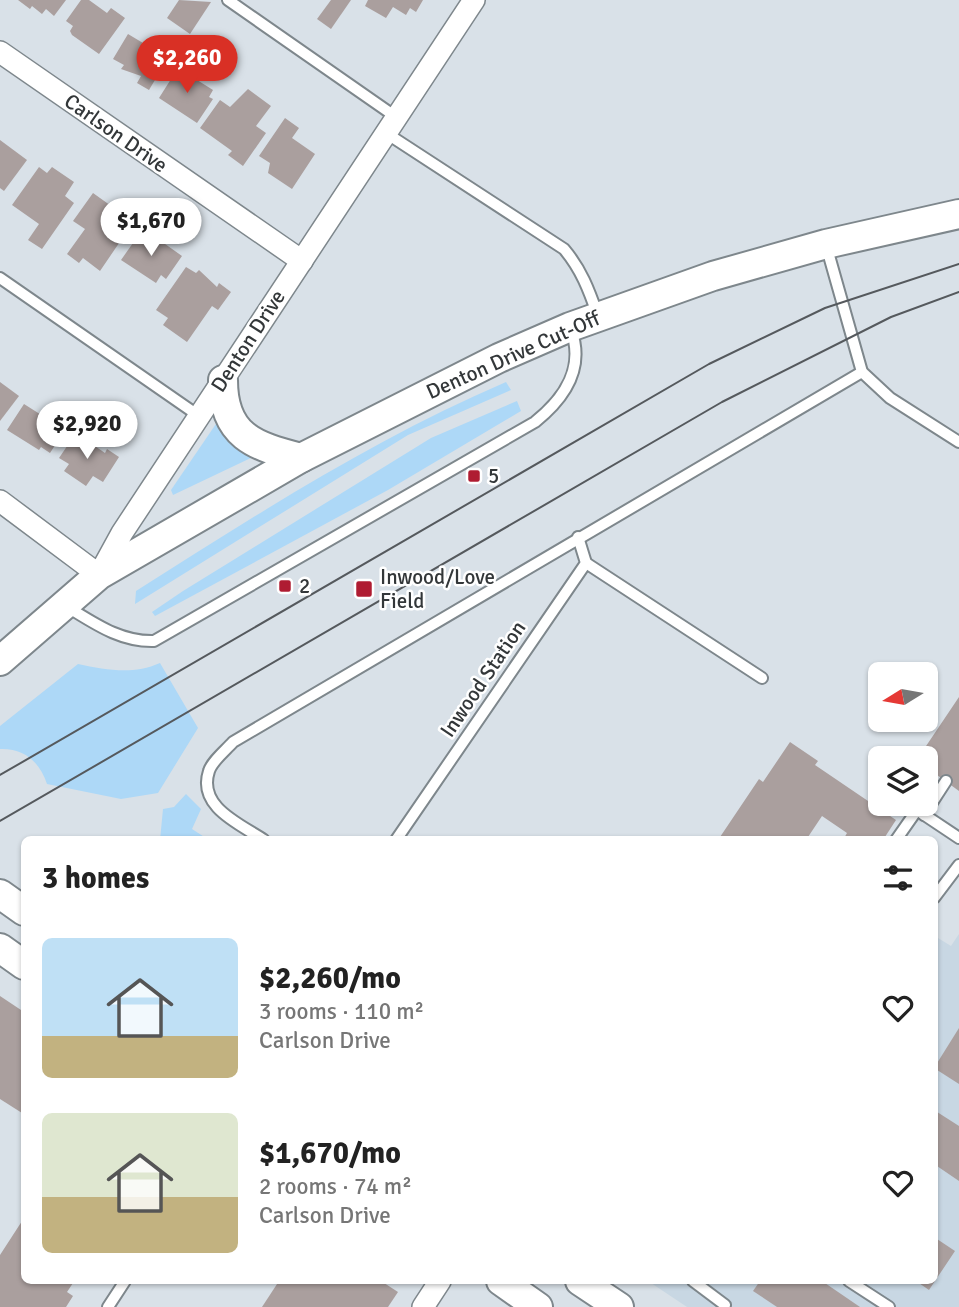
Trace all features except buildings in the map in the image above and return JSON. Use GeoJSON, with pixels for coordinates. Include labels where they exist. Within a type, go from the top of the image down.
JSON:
{"type":"FeatureCollection","features":[{"type":"Feature","properties":{"kind":"main road","name":"Denton Drive Cut-Off"},"geometry":{"type":"LineString","coordinates":[[99,575],[301,458],[422,395],[570,327],[713,276],[826,244],[959,214]]}},
{"type":"Feature","properties":{"kind":"main road"},"geometry":{"type":"LineString","coordinates":[[223,380],[223,398],[228,415],[238,431],[252,443],[268,450],[301,458]]}},
{"type":"Feature","properties":{"kind":"main road","name":"Denton Drive"},"geometry":{"type":"LineString","coordinates":[[0,661],[62,604],[99,575]]}},
{"type":"Feature","properties":{"kind":"main road"},"geometry":{"type":"LineString","coordinates":[[0,894],[21,909]]}},
{"type":"Feature","properties":{"kind":"main road"},"geometry":{"type":"LineString","coordinates":[[0,948],[21,963]]}},
{"type":"Feature","properties":{"kind":"main road"},"geometry":{"type":"LineString","coordinates":[[505,1284],[538,1307]]}},
{"type":"Feature","properties":{"kind":"main road"},"geometry":{"type":"LineString","coordinates":[[584,1284],[619,1307]]}},
{"type":"Feature","properties":{"kind":"street","name":"Denton Drive"},"geometry":{"type":"LineString","coordinates":[[99,575],[122,534],[199,415],[474,0]]}},
{"type":"Feature","properties":{"kind":"street","name":"Carlson Drive"},"geometry":{"type":"LineString","coordinates":[[0,52],[302,261]]}},
{"type":"Feature","properties":{"kind":"street"},"geometry":{"type":"LineString","coordinates":[[0,501],[99,575]]}},
{"type":"Feature","properties":{"kind":"street"},"geometry":{"type":"LineString","coordinates":[[423,1307],[438,1284]]}},
{"type":"Feature","properties":{"kind":"lane"},"geometry":{"type":"LineString","coordinates":[[228,0],[391,125],[564,249],[577,264],[587,283],[598,317]]}},
{"type":"Feature","properties":{"kind":"lane"},"geometry":{"type":"LineString","coordinates":[[826,244],[862,372],[890,398],[959,442]]}},
{"type":"Feature","properties":{"kind":"lane"},"geometry":{"type":"LineString","coordinates":[[0,278],[199,415]]}},
{"type":"Feature","properties":{"kind":"lane"},"geometry":{"type":"LineString","coordinates":[[62,604],[111,633],[136,642],[154,641],[535,422],[554,407],[569,387],[575,354],[570,327]]}},
{"type":"Feature","properties":{"kind":"lane"},"geometry":{"type":"LineString","coordinates":[[258,836],[212,805],[206,789],[209,769],[233,742],[862,372]]}},
{"type":"Feature","properties":{"kind":"lane"},"geometry":{"type":"LineString","coordinates":[[578,537],[586,563],[762,678]]}},
{"type":"Feature","properties":{"kind":"lane","name":"Inwood Station"},"geometry":{"type":"LineString","coordinates":[[399,836],[586,563]]}},
{"type":"Feature","properties":{"kind":"lane"},"geometry":{"type":"LineString","coordinates":[[938,793],[946,781]]}},
{"type":"Feature","properties":{"kind":"lane"},"geometry":{"type":"LineString","coordinates":[[899,836],[913,816]]}},
{"type":"Feature","properties":{"kind":"lane"},"geometry":{"type":"LineString","coordinates":[[927,816],[959,838]]}},
{"type":"Feature","properties":{"kind":"lane"},"geometry":{"type":"LineString","coordinates":[[938,893],[959,865]]}},
{"type":"Feature","properties":{"kind":"lane"},"geometry":{"type":"LineString","coordinates":[[108,1307],[123,1284]]}},
{"type":"Feature","properties":{"kind":"lane"},"geometry":{"type":"LineString","coordinates":[[697,1284],[725,1305]]}},
{"type":"Feature","properties":{"kind":"lane"},"geometry":{"type":"LineString","coordinates":[[854,1284],[889,1307]]}},
{"type":"Feature","properties":{"kind":"shaded area"},"geometry":{"type":"Polygon","coordinates":[[[506,382],[511,390],[408,435],[135,604],[136,591],[271,506],[410,428],[506,382]]]}},
{"type":"Feature","properties":{"kind":"shaded area"},"geometry":{"type":"Polygon","coordinates":[[[517,401],[521,411],[388,490],[155,616],[152,612],[431,438],[517,401]]]}},
{"type":"Feature","properties":{"kind":"shaded area"},"geometry":{"type":"Polygon","coordinates":[[[220,418],[255,456],[173,495],[171,490],[220,418]]]}},
{"type":"Feature","properties":{"kind":"shaded area"},"geometry":{"type":"Polygon","coordinates":[[[160,663],[198,728],[158,793],[121,799],[47,784],[40,769],[30,758],[16,751],[0,749],[0,726],[78,664],[130,670],[160,663]]]}},
{"type":"Feature","properties":{"kind":"shaded area"},"geometry":{"type":"Polygon","coordinates":[[[186,794],[201,809],[192,829],[203,836],[160,836],[163,809],[174,807],[186,794]]]}},
{"type":"Feature","properties":{"kind":"shaded area"},"geometry":{"type":"Polygon","coordinates":[[[959,934],[959,1307],[687,1307],[652,1284],[938,1284],[938,938],[951,946],[959,934]]]}},
{"type":"Feature","properties":{"kind":"tram line"},"geometry":{"type":"LineString","coordinates":[[0,775],[709,364],[825,308],[959,264]]}},
{"type":"Feature","properties":{"kind":"tram line"},"geometry":{"type":"LineString","coordinates":[[0,821],[722,402],[891,317],[959,292]]}},
{"type":"Feature","properties":{"kind":"place","name":"5"},"geometry":{"type":"Point","coordinates":[474,476]}},
{"type":"Feature","properties":{"kind":"place","name":"2"},"geometry":{"type":"Point","coordinates":[285,586]}},
{"type":"Feature","properties":{"kind":"place","name":"Inwood/Love Field"},"geometry":{"type":"Point","coordinates":[364,589]}}]}
